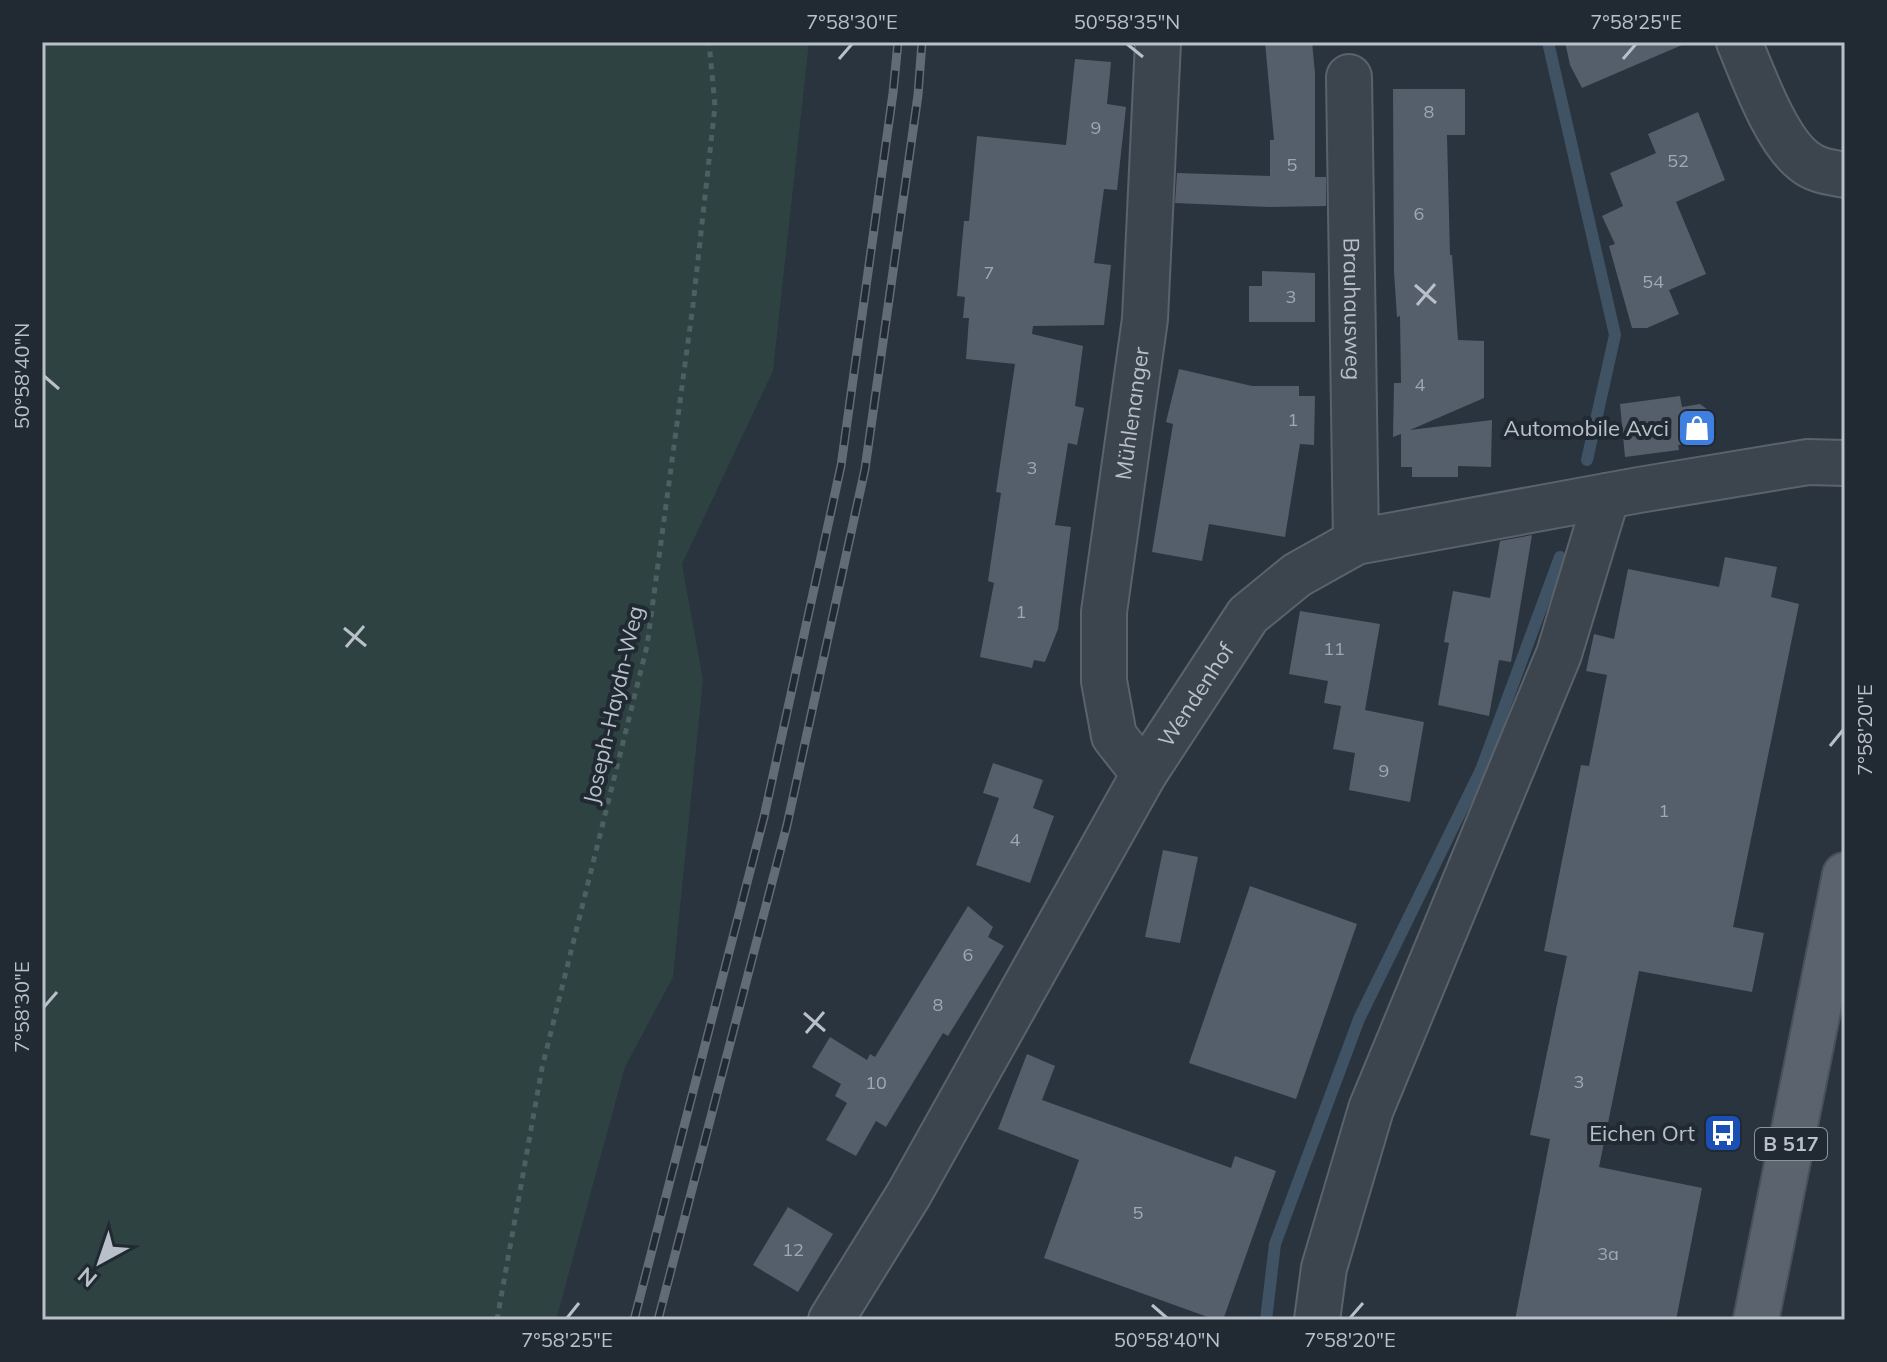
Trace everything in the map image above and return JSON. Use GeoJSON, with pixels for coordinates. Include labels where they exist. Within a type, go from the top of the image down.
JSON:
{"type":"FeatureCollection","features":[{"type":"Feature","properties":{"kind":"main road","name":"B 517"},"geometry":{"type":"LineString","coordinates":[[1756,1320],[1845,875]]}},
{"type":"Feature","properties":{"kind":"street","name":"Mühlenanger"},"geometry":{"type":"LineString","coordinates":[[1144,774],[1114,736],[1104,681],[1104,612],[1145,319],[1158,42]]}},
{"type":"Feature","properties":{"kind":"street"},"geometry":{"type":"LineString","coordinates":[[1739,42],[1784,137],[1802,160],[1818,170],[1845,175]]}},
{"type":"Feature","properties":{"kind":"street","name":"Brauhausweg"},"geometry":{"type":"LineString","coordinates":[[1349,77],[1356,542]]}},
{"type":"Feature","properties":{"kind":"street","name":"Wendenhof"},"geometry":{"type":"LineString","coordinates":[[831,1320],[909,1194],[1144,774],[1248,615],[1297,575],[1356,542],[1808,462],[1845,463]]}},
{"type":"Feature","properties":{"kind":"street"},"geometry":{"type":"LineString","coordinates":[[1317,1320],[1324,1268],[1371,1109],[1559,654],[1607,496]]}},
{"type":"Feature","properties":{"kind":"path","name":"Joseph-Haydn-Weg"},"geometry":{"type":"LineString","coordinates":[[497,1320],[542,1068],[647,646],[693,305],[715,106],[709,42]]}},
{"type":"Feature","properties":{"kind":"green space"},"geometry":{"type":"Polygon","coordinates":[[[42,42],[809,42],[773,371],[682,564],[703,680],[673,977],[625,1067],[556,1320],[42,1320],[42,42]]]}},
{"type":"Feature","properties":{"kind":"building"},"geometry":{"type":"Polygon","coordinates":[[[1265,42],[1312,42],[1315,177],[1326,177],[1326,206],[1175,203],[1177,173],[1270,176],[1270,140],[1274,140],[1265,42]]]}},
{"type":"Feature","properties":{"kind":"building"},"geometry":{"type":"Polygon","coordinates":[[[1565,42],[1689,42],[1582,88],[1570,65],[1565,42]]]}},
{"type":"Feature","properties":{"kind":"building"},"geometry":{"type":"Polygon","coordinates":[[[1075,59],[1111,62],[1107,104],[1126,107],[1117,190],[1104,189],[1094,263],[1111,265],[1104,325],[1033,326],[1032,334],[1083,346],[1075,406],[1084,408],[1077,445],[1068,443],[1055,525],[1071,527],[1058,629],[1045,662],[1034,660],[1032,668],[980,657],[994,583],[988,581],[1001,493],[996,492],[1015,364],[966,359],[969,318],[963,318],[965,297],[957,296],[964,221],[969,221],[977,136],[1066,145],[1075,59]]]}},
{"type":"Feature","properties":{"kind":"building"},"geometry":{"type":"Polygon","coordinates":[[[1393,89],[1465,89],[1465,135],[1447,135],[1450,255],[1458,340],[1484,341],[1484,398],[1410,430],[1492,420],[1491,467],[1458,466],[1458,477],[1412,477],[1412,467],[1401,467],[1401,434],[1393,437],[1394,383],[1401,383],[1400,316],[1397,317],[1394,272],[1393,89]]]}},
{"type":"Feature","properties":{"kind":"building"},"geometry":{"type":"Polygon","coordinates":[[[1698,112],[1725,180],[1676,202],[1706,274],[1669,290],[1679,314],[1647,328],[1632,328],[1609,246],[1615,244],[1602,216],[1623,206],[1610,173],[1656,153],[1648,134],[1698,112]]]}},
{"type":"Feature","properties":{"kind":"building"},"geometry":{"type":"Polygon","coordinates":[[[1262,271],[1315,273],[1315,322],[1249,322],[1249,286],[1262,286],[1262,271]]]}},
{"type":"Feature","properties":{"kind":"building"},"geometry":{"type":"Polygon","coordinates":[[[1179,369],[1252,386],[1299,386],[1299,396],[1315,396],[1314,445],[1300,444],[1285,537],[1209,524],[1202,561],[1152,552],[1173,424],[1166,422],[1179,369]]]}},
{"type":"Feature","properties":{"kind":"building"},"geometry":{"type":"Polygon","coordinates":[[[1680,396],[1682,407],[1700,404],[1711,412],[1715,440],[1678,445],[1679,450],[1625,457],[1620,404],[1680,396]]]}},
{"type":"Feature","properties":{"kind":"building"},"geometry":{"type":"Polygon","coordinates":[[[1532,535],[1511,662],[1499,660],[1489,716],[1438,705],[1449,643],[1444,642],[1453,591],[1490,598],[1500,541],[1532,535]]]}},
{"type":"Feature","properties":{"kind":"building"},"geometry":{"type":"Polygon","coordinates":[[[1725,557],[1777,567],[1771,597],[1799,604],[1733,927],[1764,933],[1752,992],[1639,971],[1599,1167],[1702,1188],[1676,1320],[1515,1320],[1550,1139],[1530,1135],[1567,956],[1544,951],[1581,765],[1589,766],[1607,675],[1586,671],[1594,634],[1614,639],[1628,569],[1719,587],[1725,557]]]}},
{"type":"Feature","properties":{"kind":"building"},"geometry":{"type":"Polygon","coordinates":[[[1300,611],[1380,624],[1365,710],[1424,722],[1410,802],[1349,790],[1355,753],[1333,749],[1341,706],[1324,703],[1328,681],[1289,674],[1300,611]]]}},
{"type":"Feature","properties":{"kind":"building"},"geometry":{"type":"Polygon","coordinates":[[[993,763],[1043,780],[1033,808],[1054,816],[1030,883],[976,865],[999,798],[983,793],[993,763]]]}},
{"type":"Feature","properties":{"kind":"building"},"geometry":{"type":"Polygon","coordinates":[[[1163,850],[1198,857],[1180,943],[1145,937],[1163,850]]]}},
{"type":"Feature","properties":{"kind":"building"},"geometry":{"type":"Polygon","coordinates":[[[1250,886],[1357,924],[1296,1099],[1189,1063],[1250,886]]]}},
{"type":"Feature","properties":{"kind":"building"},"geometry":{"type":"Polygon","coordinates":[[[968,906],[993,927],[988,937],[1004,946],[948,1036],[943,1033],[886,1127],[876,1121],[856,1156],[826,1140],[847,1103],[835,1096],[841,1084],[812,1067],[830,1037],[867,1060],[870,1054],[875,1057],[968,906]]]}},
{"type":"Feature","properties":{"kind":"building"},"geometry":{"type":"Polygon","coordinates":[[[1027,1054],[1055,1066],[1042,1100],[1231,1168],[1235,1156],[1276,1171],[1223,1320],[1044,1258],[1079,1160],[998,1129],[1027,1054]]]}},
{"type":"Feature","properties":{"kind":"building"},"geometry":{"type":"Polygon","coordinates":[[[788,1207],[833,1234],[798,1292],[753,1265],[788,1207]]]}},
{"type":"Feature","properties":{"kind":"waterway"},"geometry":{"type":"LineString","coordinates":[[1548,42],[1615,335],[1587,460]]}},
{"type":"Feature","properties":{"kind":"waterway"},"geometry":{"type":"LineString","coordinates":[[1266,1320],[1275,1244],[1359,1019],[1481,770],[1560,557]]}},
{"type":"Feature","properties":{"kind":"railway"},"geometry":{"type":"LineString","coordinates":[[634,1320],[764,817],[841,466],[898,42]]}},
{"type":"Feature","properties":{"kind":"railway"},"geometry":{"type":"LineString","coordinates":[[658,1320],[787,825],[865,469],[918,95],[922,42]]}},
{"type":"Feature","properties":{"kind":"place","name":"Automobile Avci"},"geometry":{"type":"Point","coordinates":[1697,428]}},
{"type":"Feature","properties":{"kind":"place","name":"Eichen Ort"},"geometry":{"type":"Point","coordinates":[1723,1133]}}]}
